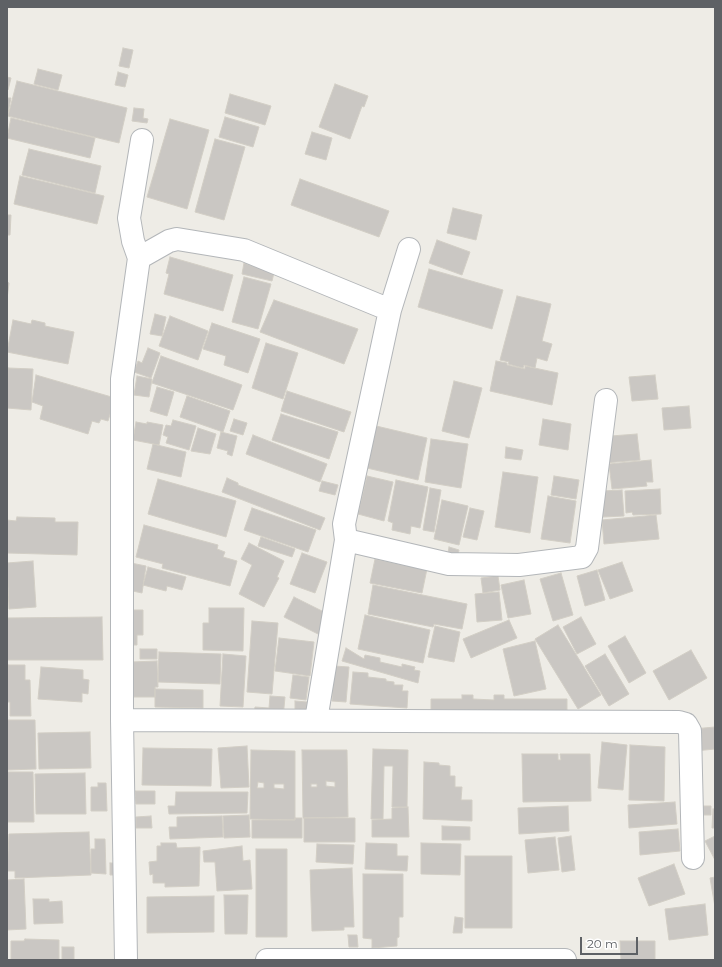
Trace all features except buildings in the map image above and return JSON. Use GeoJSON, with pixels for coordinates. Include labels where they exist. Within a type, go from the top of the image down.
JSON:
{"type":"FeatureCollection","features":[{"type":"Feature","properties":{"kind":"street"},"geometry":{"type":"LineString","coordinates":[[126,960],[122,720],[122,379],[140,258],[133,241],[129,218],[142,140]]}},
{"type":"Feature","properties":{"kind":"street"},"geometry":{"type":"LineString","coordinates":[[140,258],[169,241],[177,239],[244,250],[390,310]]}},
{"type":"Feature","properties":{"kind":"street"},"geometry":{"type":"LineString","coordinates":[[316,720],[346,540],[344,524],[390,310],[409,249]]}},
{"type":"Feature","properties":{"kind":"street"},"geometry":{"type":"LineString","coordinates":[[346,540],[449,564],[519,566],[582,557],[587,548],[606,400]]}},
{"type":"Feature","properties":{"kind":"street"},"geometry":{"type":"LineString","coordinates":[[122,720],[679,722],[686,724],[690,732],[693,858]]}},
{"type":"Feature","properties":{"kind":"street"},"geometry":{"type":"LineString","coordinates":[[267,960],[565,960]]}}]}
